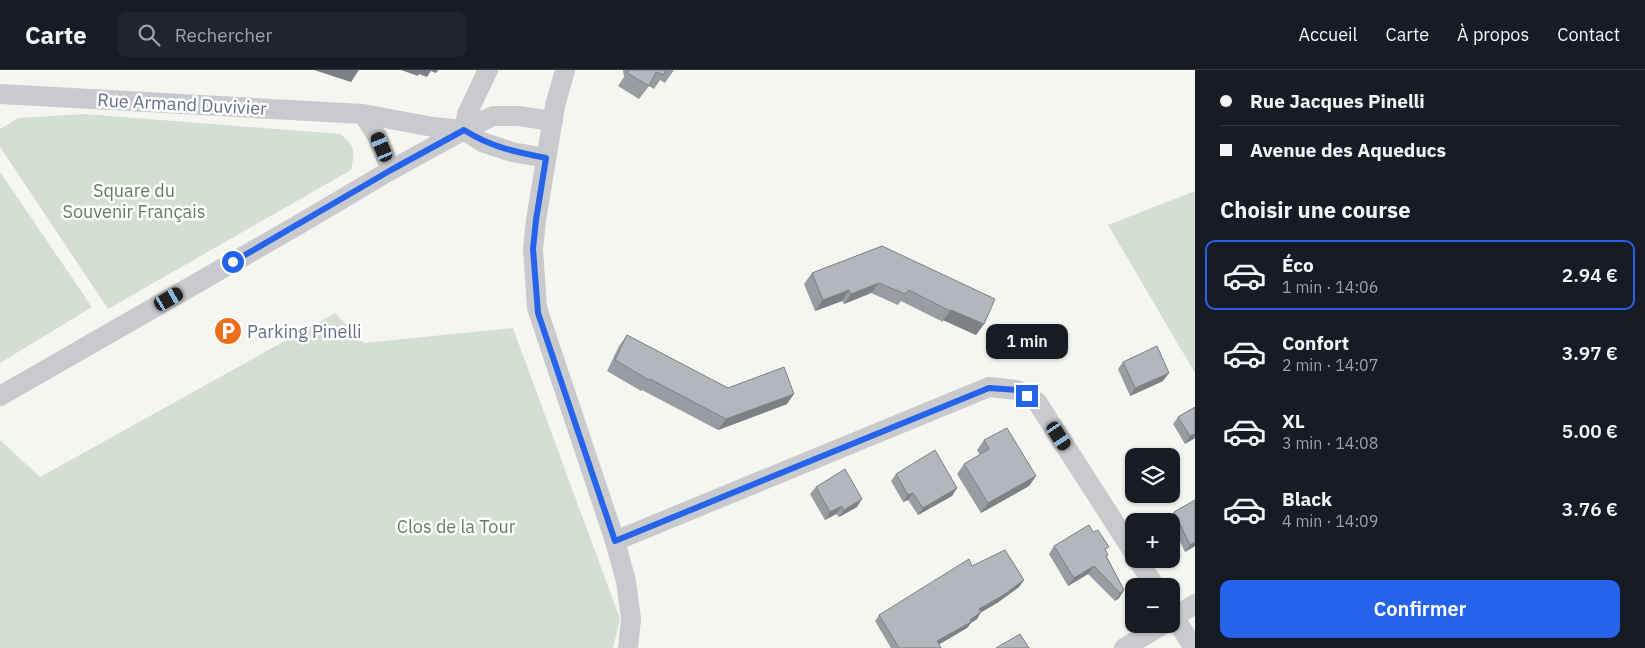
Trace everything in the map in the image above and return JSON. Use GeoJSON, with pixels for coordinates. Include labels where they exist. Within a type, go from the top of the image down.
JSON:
{"type":"FeatureCollection","features":[{"type":"Feature","properties":{"kind":"street"},"geometry":{"type":"LineString","coordinates":[[464,130],[467,114],[488,70]]}},
{"type":"Feature","properties":{"kind":"street"},"geometry":{"type":"LineString","coordinates":[[565,70],[553,121],[536,220],[533,249],[538,313],[615,541],[626,581],[631,619],[628,648]]}},
{"type":"Feature","properties":{"kind":"street","name":"Rue Armand Duvivier"},"geometry":{"type":"LineString","coordinates":[[0,94],[363,114],[433,127],[464,130]]}},
{"type":"Feature","properties":{"kind":"street"},"geometry":{"type":"LineString","coordinates":[[363,114],[377,136],[391,170]]}},
{"type":"Feature","properties":{"kind":"street"},"geometry":{"type":"LineString","coordinates":[[0,396],[391,170],[464,130],[493,116],[518,116],[553,121]]}},
{"type":"Feature","properties":{"kind":"street"},"geometry":{"type":"LineString","coordinates":[[464,130],[482,142],[512,152],[546,158]]}},
{"type":"Feature","properties":{"kind":"street"},"geometry":{"type":"LineString","coordinates":[[615,541],[989,388],[1018,390],[1037,402],[1125,540]]}},
{"type":"Feature","properties":{"kind":"street"},"geometry":{"type":"LineString","coordinates":[[1180,612],[1195,604]]}},
{"type":"Feature","properties":{"kind":"street"},"geometry":{"type":"LineString","coordinates":[[1180,630],[1194,648]]}},
{"type":"Feature","properties":{"kind":"street"},"geometry":{"type":"LineString","coordinates":[[1124,648],[1147,633]]}},
{"type":"Feature","properties":{"kind":"green space","name":"Square du Souvenir Français"},"geometry":{"type":"Polygon","coordinates":[[[85,114],[340,134],[349,142],[353,149],[351,170],[108,309],[0,147],[0,129],[18,118],[85,114]]]}},
{"type":"Feature","properties":{"kind":"green space"},"geometry":{"type":"Polygon","coordinates":[[[0,172],[92,307],[0,363],[0,172]]]}},
{"type":"Feature","properties":{"kind":"green space"},"geometry":{"type":"Polygon","coordinates":[[[1195,191],[1195,373],[1108,225],[1195,191]]]}},
{"type":"Feature","properties":{"kind":"green space","name":"Clos de la Tour"},"geometry":{"type":"Polygon","coordinates":[[[335,313],[364,343],[513,328],[620,619],[613,648],[0,648],[0,440],[40,477],[335,313]]]}},
{"type":"Feature","properties":{"kind":"building"},"geometry":{"type":"Polygon","coordinates":[[[629,70],[666,70],[663,75],[656,72],[649,86],[627,73],[629,70]]]}},
{"type":"Feature","properties":{"kind":"building"},"geometry":{"type":"Polygon","coordinates":[[[882,246],[995,299],[984,324],[950,311],[909,290],[905,294],[879,283],[851,294],[849,290],[823,300],[812,273],[882,246]]]}},
{"type":"Feature","properties":{"kind":"building"},"geometry":{"type":"Polygon","coordinates":[[[627,335],[728,388],[784,367],[794,394],[726,419],[649,380],[615,360],[627,335]]]}},
{"type":"Feature","properties":{"kind":"building"},"geometry":{"type":"Polygon","coordinates":[[[1157,346],[1169,373],[1135,388],[1123,362],[1157,346]]]}},
{"type":"Feature","properties":{"kind":"building"},"geometry":{"type":"Polygon","coordinates":[[[1195,407],[1195,434],[1190,436],[1178,417],[1195,407]]]}},
{"type":"Feature","properties":{"kind":"building"},"geometry":{"type":"Polygon","coordinates":[[[1007,428],[1036,476],[988,503],[964,464],[989,449],[984,440],[1007,428]]]}},
{"type":"Feature","properties":{"kind":"building"},"geometry":{"type":"Polygon","coordinates":[[[935,450],[957,488],[923,508],[913,493],[908,495],[896,474],[935,450]]]}},
{"type":"Feature","properties":{"kind":"building"},"geometry":{"type":"Polygon","coordinates":[[[845,469],[862,499],[844,510],[842,506],[830,512],[816,487],[845,469]]]}},
{"type":"Feature","properties":{"kind":"building"},"geometry":{"type":"Polygon","coordinates":[[[1195,500],[1195,542],[1190,545],[1180,524],[1180,513],[1174,512],[1195,500]]]}},
{"type":"Feature","properties":{"kind":"building"},"geometry":{"type":"Polygon","coordinates":[[[1089,525],[1093,532],[1098,530],[1109,547],[1105,549],[1108,555],[1106,556],[1124,590],[1120,593],[1094,566],[1074,578],[1054,546],[1089,525]]]}},
{"type":"Feature","properties":{"kind":"building"},"geometry":{"type":"Polygon","coordinates":[[[1005,550],[1024,580],[1002,596],[979,609],[981,612],[970,620],[971,622],[937,641],[941,648],[899,648],[879,615],[969,559],[972,566],[1005,550]]]}},
{"type":"Feature","properties":{"kind":"building"},"geometry":{"type":"Polygon","coordinates":[[[1020,634],[1029,648],[996,648],[1020,634]]]}},
{"type":"Feature","properties":{"kind":"place","name":"Parking Pinelli"},"geometry":{"type":"Point","coordinates":[228,331]}},
{"type":"Feature","properties":{"kind":"route"},"geometry":{"type":"LineString","coordinates":[[233,262],[464,130],[482,142],[512,152],[546,158],[533,249],[537,308],[615,541],[989,388],[1018,390],[1027,396]]}}]}
